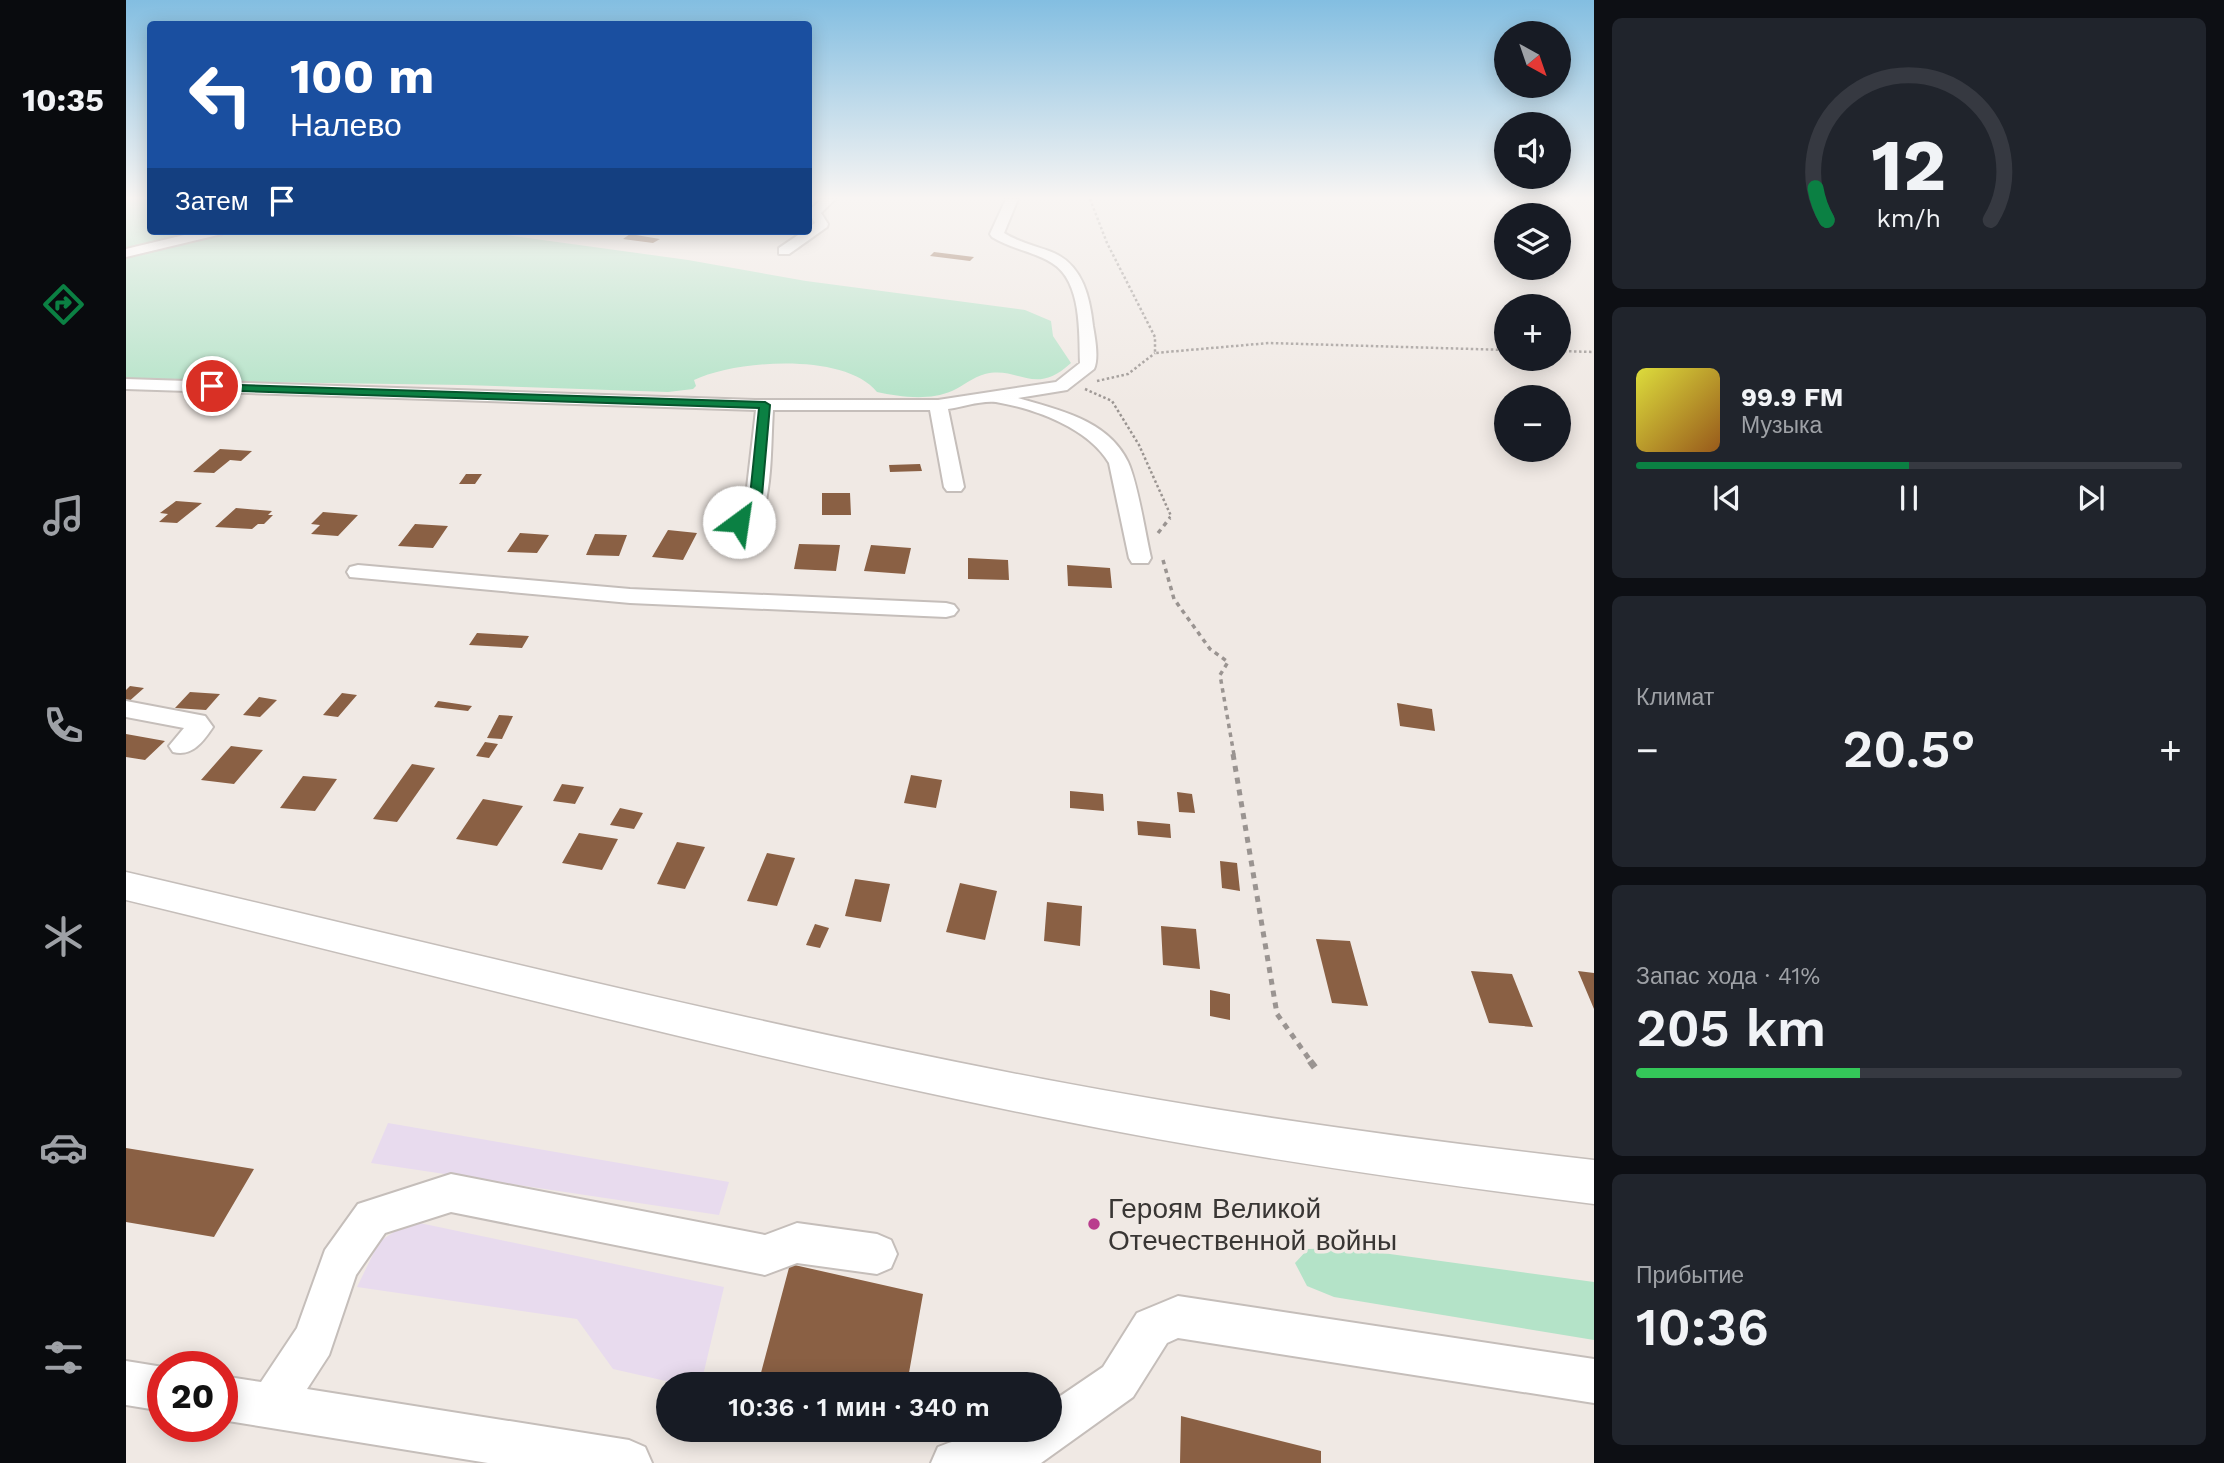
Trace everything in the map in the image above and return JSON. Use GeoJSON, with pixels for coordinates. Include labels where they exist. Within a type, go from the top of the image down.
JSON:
{"type":"FeatureCollection","features":[{"type":"Feature","properties":{"kind":"main road"},"geometry":{"type":"LineString","coordinates":[[126,886],[715,1026],[1034,1097],[1314,1144],[1594,1182]]}},
{"type":"Feature","properties":{"kind":"street"},"geometry":{"type":"LineString","coordinates":[[126,384],[765,405],[794,410],[938,405],[1061,386],[1088,365],[1087,337],[1078,284],[1066,267]]}},
{"type":"Feature","properties":{"kind":"street"},"geometry":{"type":"LineString","coordinates":[[996,397],[1071,421],[1101,438],[1112,448],[1119,463],[1140,558]]}},
{"type":"Feature","properties":{"kind":"street"},"geometry":{"type":"LineString","coordinates":[[739,522],[755,507],[765,405]]}},
{"type":"Feature","properties":{"kind":"street"},"geometry":{"type":"LineString","coordinates":[[938,405],[954,487]]}},
{"type":"Feature","properties":{"kind":"street"},"geometry":{"type":"LineString","coordinates":[[358,572],[630,596],[946,610]]}},
{"type":"Feature","properties":{"kind":"street"},"geometry":{"type":"LineString","coordinates":[[126,709],[196,722],[200,727],[182,746]]}},
{"type":"Feature","properties":{"kind":"street"},"geometry":{"type":"LineString","coordinates":[[271,1406],[314,1340],[339,1264],[372,1218],[451,1194],[765,1255],[797,1243],[877,1254]]}},
{"type":"Feature","properties":{"kind":"street"},"geometry":{"type":"LineString","coordinates":[[982,1460],[1022,1449],[1118,1382],[1152,1328],[1178,1317],[1594,1381]]}},
{"type":"Feature","properties":{"kind":"street"},"geometry":{"type":"LineString","coordinates":[[238,1401],[629,1463]]}},
{"type":"Feature","properties":{"kind":"path"},"geometry":{"type":"LineString","coordinates":[[1119,267],[1155,337],[1155,353]]}},
{"type":"Feature","properties":{"kind":"path"},"geometry":{"type":"LineString","coordinates":[[1155,536],[1171,516],[1139,445],[1112,401],[1083,387],[1089,383],[1128,374],[1155,353],[1223,345],[1269,343],[1494,350]]}},
{"type":"Feature","properties":{"kind":"path"},"geometry":{"type":"LineString","coordinates":[[1571,351],[1594,352]]}},
{"type":"Feature","properties":{"kind":"path"},"geometry":{"type":"LineString","coordinates":[[1159,548],[1174,598],[1210,649],[1228,662],[1220,675],[1277,1014],[1317,1069]]}},
{"type":"Feature","properties":{"kind":"shaded area"},"geometry":{"type":"Polygon","coordinates":[[[388,1123],[729,1182],[719,1215],[371,1163],[388,1123]]]}},
{"type":"Feature","properties":{"kind":"shaded area"},"geometry":{"type":"Polygon","coordinates":[[[410,1221],[724,1287],[704,1372],[656,1372],[656,1379],[613,1369],[577,1319],[357,1287],[379,1242],[410,1221]]]}},
{"type":"Feature","properties":{"kind":"green space"},"geometry":{"type":"Polygon","coordinates":[[[126,267],[729,267],[806,281],[1025,310],[1051,321],[1053,336],[1071,363],[1047,378],[985,374],[952,391],[924,397],[877,392],[862,379],[841,370],[789,363],[762,364],[713,373],[694,380],[696,386],[693,389],[668,392],[465,385],[126,380],[126,267]]]}},
{"type":"Feature","properties":{"kind":"green space"},"geometry":{"type":"Polygon","coordinates":[[[1346,1248],[1594,1282],[1594,1340],[1334,1297],[1307,1286],[1295,1263],[1308,1249],[1346,1248]]]}},
{"type":"Feature","properties":{"kind":"building"},"geometry":{"type":"Polygon","coordinates":[[[220,449],[252,451],[241,461],[230,460],[214,473],[193,472],[220,449]]]}},
{"type":"Feature","properties":{"kind":"building"},"geometry":{"type":"Polygon","coordinates":[[[920,464],[922,471],[890,472],[889,465],[920,464]]]}},
{"type":"Feature","properties":{"kind":"building"},"geometry":{"type":"Polygon","coordinates":[[[466,474],[482,474],[475,484],[459,484],[466,474]]]}},
{"type":"Feature","properties":{"kind":"building"},"geometry":{"type":"Polygon","coordinates":[[[822,493],[850,493],[851,515],[822,515],[822,493]]]}},
{"type":"Feature","properties":{"kind":"building"},"geometry":{"type":"Polygon","coordinates":[[[176,501],[202,503],[177,523],[159,522],[168,514],[160,513],[176,501]]]}},
{"type":"Feature","properties":{"kind":"building"},"geometry":{"type":"Polygon","coordinates":[[[236,508],[272,511],[268,515],[273,515],[264,524],[258,524],[252,529],[215,527],[236,508]]]}},
{"type":"Feature","properties":{"kind":"building"},"geometry":{"type":"Polygon","coordinates":[[[323,512],[358,515],[338,536],[311,534],[320,525],[311,524],[323,512]]]}},
{"type":"Feature","properties":{"kind":"building"},"geometry":{"type":"Polygon","coordinates":[[[415,524],[448,526],[433,548],[398,546],[415,524]]]}},
{"type":"Feature","properties":{"kind":"building"},"geometry":{"type":"Polygon","coordinates":[[[668,530],[697,533],[683,560],[652,557],[668,530]]]}},
{"type":"Feature","properties":{"kind":"building"},"geometry":{"type":"Polygon","coordinates":[[[520,533],[549,535],[537,553],[507,552],[520,533]]]}},
{"type":"Feature","properties":{"kind":"building"},"geometry":{"type":"Polygon","coordinates":[[[595,534],[627,535],[619,556],[586,555],[595,534]]]}},
{"type":"Feature","properties":{"kind":"building"},"geometry":{"type":"Polygon","coordinates":[[[799,544],[840,545],[836,571],[794,569],[799,544]]]}},
{"type":"Feature","properties":{"kind":"building"},"geometry":{"type":"Polygon","coordinates":[[[871,545],[911,548],[905,574],[864,571],[871,545]]]}},
{"type":"Feature","properties":{"kind":"building"},"geometry":{"type":"Polygon","coordinates":[[[968,558],[1008,560],[1009,580],[968,579],[968,558]]]}},
{"type":"Feature","properties":{"kind":"building"},"geometry":{"type":"Polygon","coordinates":[[[1067,565],[1110,568],[1112,588],[1068,586],[1067,565]]]}},
{"type":"Feature","properties":{"kind":"building"},"geometry":{"type":"Polygon","coordinates":[[[477,633],[529,636],[522,648],[469,645],[477,633]]]}},
{"type":"Feature","properties":{"kind":"building"},"geometry":{"type":"Polygon","coordinates":[[[130,686],[144,688],[126,704],[126,690],[130,686]]]}},
{"type":"Feature","properties":{"kind":"building"},"geometry":{"type":"Polygon","coordinates":[[[190,692],[220,694],[206,710],[175,708],[190,692]]]}},
{"type":"Feature","properties":{"kind":"building"},"geometry":{"type":"Polygon","coordinates":[[[342,693],[357,695],[338,717],[323,715],[342,693]]]}},
{"type":"Feature","properties":{"kind":"building"},"geometry":{"type":"Polygon","coordinates":[[[259,697],[277,700],[260,717],[243,715],[259,697]]]}},
{"type":"Feature","properties":{"kind":"building"},"geometry":{"type":"Polygon","coordinates":[[[438,701],[472,706],[468,711],[434,707],[438,701]]]}},
{"type":"Feature","properties":{"kind":"building"},"geometry":{"type":"Polygon","coordinates":[[[1397,703],[1432,709],[1435,731],[1400,726],[1397,703]]]}},
{"type":"Feature","properties":{"kind":"building"},"geometry":{"type":"Polygon","coordinates":[[[499,715],[513,716],[502,739],[487,738],[499,715]]]}},
{"type":"Feature","properties":{"kind":"building"},"geometry":{"type":"Polygon","coordinates":[[[126,734],[165,741],[145,760],[126,757],[126,734]]]}},
{"type":"Feature","properties":{"kind":"building"},"geometry":{"type":"Polygon","coordinates":[[[485,742],[498,744],[489,758],[476,756],[485,742]]]}},
{"type":"Feature","properties":{"kind":"building"},"geometry":{"type":"Polygon","coordinates":[[[231,746],[263,750],[234,784],[201,780],[231,746]]]}},
{"type":"Feature","properties":{"kind":"building"},"geometry":{"type":"Polygon","coordinates":[[[412,764],[435,768],[397,822],[373,819],[412,764]]]}},
{"type":"Feature","properties":{"kind":"building"},"geometry":{"type":"Polygon","coordinates":[[[911,775],[942,780],[936,808],[904,803],[911,775]]]}},
{"type":"Feature","properties":{"kind":"building"},"geometry":{"type":"Polygon","coordinates":[[[303,776],[337,779],[315,811],[280,808],[303,776]]]}},
{"type":"Feature","properties":{"kind":"building"},"geometry":{"type":"Polygon","coordinates":[[[562,784],[584,787],[575,804],[553,801],[562,784]]]}},
{"type":"Feature","properties":{"kind":"building"},"geometry":{"type":"Polygon","coordinates":[[[1070,791],[1103,794],[1104,811],[1070,808],[1070,791]]]}},
{"type":"Feature","properties":{"kind":"building"},"geometry":{"type":"Polygon","coordinates":[[[1177,792],[1192,794],[1195,813],[1179,812],[1177,792]]]}},
{"type":"Feature","properties":{"kind":"building"},"geometry":{"type":"Polygon","coordinates":[[[483,799],[523,806],[497,846],[456,839],[483,799]]]}},
{"type":"Feature","properties":{"kind":"building"},"geometry":{"type":"Polygon","coordinates":[[[620,808],[643,813],[634,829],[610,825],[620,808]]]}},
{"type":"Feature","properties":{"kind":"building"},"geometry":{"type":"Polygon","coordinates":[[[1137,821],[1170,824],[1171,838],[1138,835],[1137,821]]]}},
{"type":"Feature","properties":{"kind":"building"},"geometry":{"type":"Polygon","coordinates":[[[579,833],[618,839],[602,870],[562,863],[579,833]]]}},
{"type":"Feature","properties":{"kind":"building"},"geometry":{"type":"Polygon","coordinates":[[[677,842],[705,847],[685,889],[657,884],[677,842]]]}},
{"type":"Feature","properties":{"kind":"building"},"geometry":{"type":"Polygon","coordinates":[[[767,853],[795,858],[777,906],[747,901],[767,853]]]}},
{"type":"Feature","properties":{"kind":"building"},"geometry":{"type":"Polygon","coordinates":[[[1220,861],[1237,863],[1240,891],[1222,888],[1220,861]]]}},
{"type":"Feature","properties":{"kind":"building"},"geometry":{"type":"Polygon","coordinates":[[[855,879],[890,884],[881,922],[845,916],[855,879]]]}},
{"type":"Feature","properties":{"kind":"building"},"geometry":{"type":"Polygon","coordinates":[[[960,883],[997,891],[985,940],[946,932],[960,883]]]}},
{"type":"Feature","properties":{"kind":"building"},"geometry":{"type":"Polygon","coordinates":[[[1047,902],[1082,906],[1080,946],[1044,941],[1047,902]]]}},
{"type":"Feature","properties":{"kind":"building"},"geometry":{"type":"Polygon","coordinates":[[[815,924],[829,928],[820,948],[806,945],[815,924]]]}},
{"type":"Feature","properties":{"kind":"building"},"geometry":{"type":"Polygon","coordinates":[[[1161,926],[1196,929],[1200,969],[1163,965],[1161,926]]]}},
{"type":"Feature","properties":{"kind":"building"},"geometry":{"type":"Polygon","coordinates":[[[1316,939],[1350,941],[1368,1006],[1332,1003],[1316,939]]]}},
{"type":"Feature","properties":{"kind":"building"},"geometry":{"type":"Polygon","coordinates":[[[1471,971],[1512,974],[1533,1027],[1489,1023],[1471,971]]]}},
{"type":"Feature","properties":{"kind":"building"},"geometry":{"type":"Polygon","coordinates":[[[1578,971],[1594,973],[1594,1009],[1578,971]]]}},
{"type":"Feature","properties":{"kind":"building"},"geometry":{"type":"Polygon","coordinates":[[[1210,990],[1230,994],[1230,1020],[1210,1016],[1210,990]]]}},
{"type":"Feature","properties":{"kind":"building"},"geometry":{"type":"Polygon","coordinates":[[[126,1148],[254,1169],[214,1237],[126,1222],[126,1148]]]}},
{"type":"Feature","properties":{"kind":"building"},"geometry":{"type":"Polygon","coordinates":[[[790,1264],[923,1294],[909,1372],[761,1372],[790,1264]]]}},
{"type":"Feature","properties":{"kind":"building"},"geometry":{"type":"Polygon","coordinates":[[[1181,1416],[1321,1451],[1321,1463],[1180,1463],[1181,1416]]]}},
{"type":"Feature","properties":{"kind":"place","name":"Героям Великой Отечественной войны"},"geometry":{"type":"Point","coordinates":[1094,1224]}},
{"type":"Feature","properties":{"kind":"route"},"geometry":{"type":"LineString","coordinates":[[212,386],[765,405],[755,507],[739,522]]}}]}
